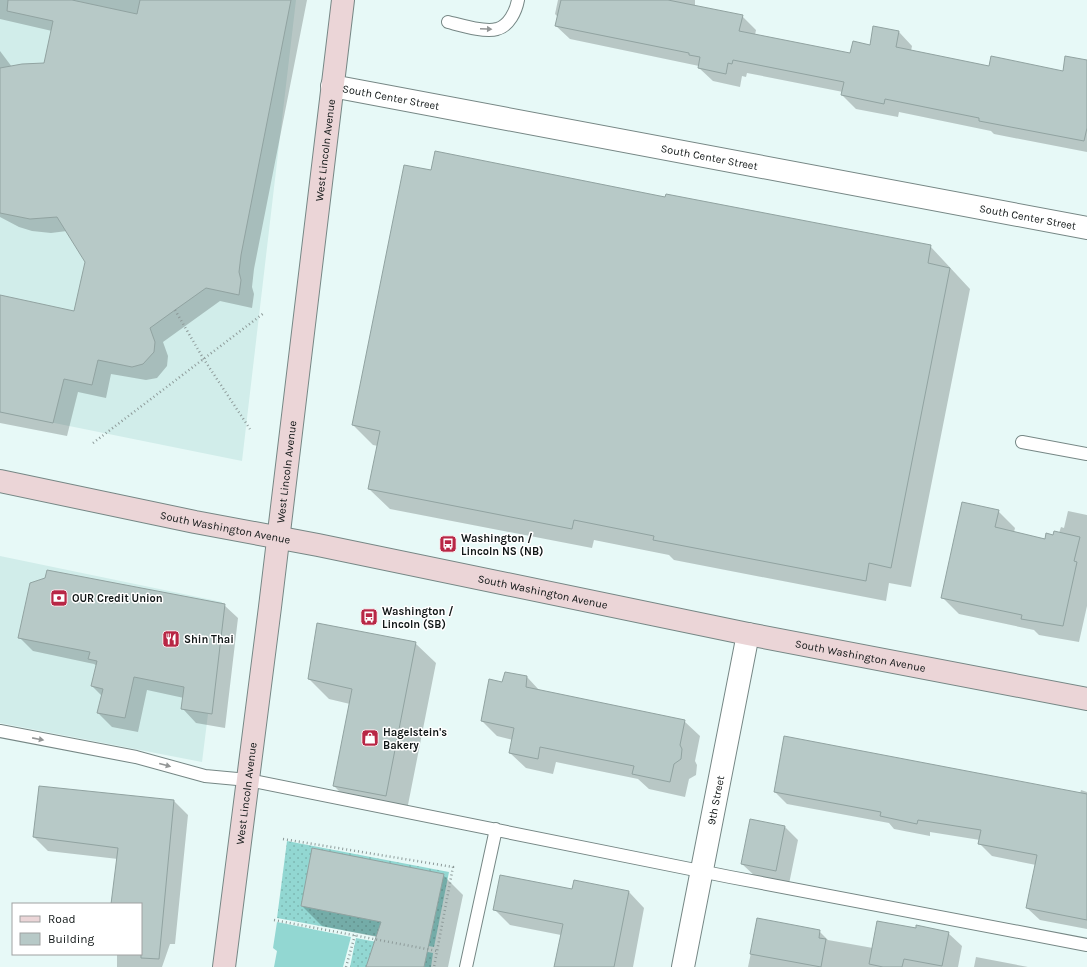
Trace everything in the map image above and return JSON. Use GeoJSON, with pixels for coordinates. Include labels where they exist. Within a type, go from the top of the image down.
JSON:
{"type":"FeatureCollection","features":[{"type":"Feature","properties":{"kind":"main road","name":"West Lincoln Avenue"},"geometry":{"type":"LineString","coordinates":[[224,967],[279,538],[343,0]]}},
{"type":"Feature","properties":{"kind":"main road","name":"South Washington Avenue"},"geometry":{"type":"LineString","coordinates":[[0,481],[748,634],[1087,699]]}},
{"type":"Feature","properties":{"kind":"street","name":"South Center Street"},"geometry":{"type":"LineString","coordinates":[[332,86],[1087,228]]}},
{"type":"Feature","properties":{"kind":"street","name":"9th Street"},"geometry":{"type":"LineString","coordinates":[[683,967],[748,634]]}},
{"type":"Feature","properties":{"kind":"lane"},"geometry":{"type":"LineString","coordinates":[[448,22],[479,29],[497,29],[508,21],[516,10],[518,0]]}},
{"type":"Feature","properties":{"kind":"lane"},"geometry":{"type":"LineString","coordinates":[[1022,442],[1087,454]]}},
{"type":"Feature","properties":{"kind":"lane"},"geometry":{"type":"LineString","coordinates":[[0,731],[136,758],[205,776],[248,780],[289,790],[496,829],[703,870],[730,877],[1087,945]]}},
{"type":"Feature","properties":{"kind":"lane"},"geometry":{"type":"LineString","coordinates":[[466,967],[496,829]]}},
{"type":"Feature","properties":{"kind":"path"},"geometry":{"type":"LineString","coordinates":[[175,310],[203,358],[250,429]]}},
{"type":"Feature","properties":{"kind":"path"},"geometry":{"type":"LineString","coordinates":[[93,443],[264,313]]}},
{"type":"Feature","properties":{"kind":"path"},"geometry":{"type":"LineString","coordinates":[[283,839],[453,867],[434,967]]}},
{"type":"Feature","properties":{"kind":"path"},"geometry":{"type":"LineString","coordinates":[[274,920],[437,951]]}},
{"type":"Feature","properties":{"kind":"path"},"geometry":{"type":"LineString","coordinates":[[346,967],[355,935]]}},
{"type":"Feature","properties":{"kind":"shaded area"},"geometry":{"type":"Polygon","coordinates":[[[0,0],[296,0],[242,461],[0,412],[0,0]]]}},
{"type":"Feature","properties":{"kind":"shaded area"},"geometry":{"type":"Polygon","coordinates":[[[0,556],[222,602],[202,762],[0,723],[0,556]]]}},
{"type":"Feature","properties":{"kind":"shaded area"},"geometry":{"type":"Polygon","coordinates":[[[287,841],[449,872],[434,947],[277,918],[287,841]]]}},
{"type":"Feature","properties":{"kind":"shaded area"},"geometry":{"type":"Polygon","coordinates":[[[277,922],[351,937],[343,967],[274,967],[277,951],[273,948],[277,922]]]}},
{"type":"Feature","properties":{"kind":"shaded area"},"geometry":{"type":"Polygon","coordinates":[[[356,938],[433,953],[431,967],[350,967],[356,938]]]}},
{"type":"Feature","properties":{"kind":"building"},"geometry":{"type":"Polygon","coordinates":[[[8,0],[72,0],[137,14],[140,0],[291,0],[241,255],[239,272],[241,280],[239,295],[206,288],[175,310],[150,328],[155,342],[154,352],[143,364],[132,367],[98,360],[92,385],[64,379],[53,423],[0,412],[0,295],[74,311],[85,262],[57,217],[30,219],[0,213],[0,68],[22,64],[44,63],[53,21],[7,11],[8,0]]]}},
{"type":"Feature","properties":{"kind":"building"},"geometry":{"type":"Polygon","coordinates":[[[561,0],[668,0],[743,15],[739,31],[850,53],[853,41],[870,45],[873,26],[899,31],[896,47],[989,66],[991,56],[1063,71],[1065,56],[1087,60],[1087,128],[1084,141],[979,121],[979,118],[885,99],[884,104],[841,95],[844,82],[733,60],[732,64],[728,63],[726,74],[698,68],[700,57],[689,55],[689,53],[555,26],[561,0]]]}},
{"type":"Feature","properties":{"kind":"building"},"geometry":{"type":"Polygon","coordinates":[[[435,151],[665,197],[666,194],[931,245],[928,263],[950,268],[891,568],[869,563],[866,581],[653,540],[654,536],[574,520],[572,529],[368,489],[380,431],[352,425],[404,165],[431,170],[435,151]]]}},
{"type":"Feature","properties":{"kind":"building"},"geometry":{"type":"Polygon","coordinates":[[[962,502],[999,510],[995,527],[1045,539],[1046,533],[1053,535],[1054,531],[1080,537],[1074,561],[1077,562],[1063,626],[1021,619],[1022,615],[941,598],[962,502]]]}},
{"type":"Feature","properties":{"kind":"building"},"geometry":{"type":"Polygon","coordinates":[[[47,570],[225,604],[212,714],[181,709],[184,687],[134,677],[125,718],[97,713],[103,689],[91,686],[97,661],[88,659],[90,652],[18,638],[30,583],[45,578],[47,570]]]}},
{"type":"Feature","properties":{"kind":"building","name":"Hagelstein's Bakery"},"geometry":{"type":"Polygon","coordinates":[[[317,623],[416,642],[386,796],[333,786],[352,689],[308,679],[317,623]]]}},
{"type":"Feature","properties":{"kind":"building"},"geometry":{"type":"Polygon","coordinates":[[[505,672],[527,676],[526,687],[685,720],[680,745],[682,749],[681,759],[674,764],[670,782],[632,774],[634,766],[540,747],[538,759],[509,753],[514,728],[481,721],[489,679],[502,682],[505,672]]]}},
{"type":"Feature","properties":{"kind":"building"},"geometry":{"type":"Polygon","coordinates":[[[784,736],[1087,794],[1087,920],[1026,908],[1037,855],[978,844],[981,830],[918,820],[917,824],[880,816],[881,812],[774,792],[784,736]]]}},
{"type":"Feature","properties":{"kind":"building"},"geometry":{"type":"Polygon","coordinates":[[[39,786],[174,800],[159,959],[141,958],[142,903],[111,903],[118,848],[33,837],[39,786]]]}},
{"type":"Feature","properties":{"kind":"building"},"geometry":{"type":"Polygon","coordinates":[[[750,819],[785,826],[776,871],[741,864],[750,819]]]}},
{"type":"Feature","properties":{"kind":"building"},"geometry":{"type":"Polygon","coordinates":[[[312,848],[444,874],[424,967],[366,967],[381,922],[301,906],[312,848]]]}},
{"type":"Feature","properties":{"kind":"building"},"geometry":{"type":"Polygon","coordinates":[[[500,875],[572,889],[574,880],[629,891],[614,967],[554,967],[563,924],[493,910],[500,875]]]}},
{"type":"Feature","properties":{"kind":"building"},"geometry":{"type":"Polygon","coordinates":[[[757,918],[820,930],[819,938],[826,939],[821,967],[750,954],[757,918]]]}},
{"type":"Feature","properties":{"kind":"building"},"geometry":{"type":"Polygon","coordinates":[[[877,921],[916,928],[916,925],[949,932],[942,966],[904,959],[902,967],[883,967],[869,964],[877,921]]]}},
{"type":"Feature","properties":{"kind":"place","name":"Washington / Lincoln NS (NB)"},"geometry":{"type":"Point","coordinates":[448,544]}},
{"type":"Feature","properties":{"kind":"place","name":"OUR Credit Union"},"geometry":{"type":"Point","coordinates":[59,598]}},
{"type":"Feature","properties":{"kind":"place","name":"Washington / Lincoln (SB)"},"geometry":{"type":"Point","coordinates":[369,617]}},
{"type":"Feature","properties":{"kind":"place","name":"Shin Thai"},"geometry":{"type":"Point","coordinates":[171,639]}},
{"type":"Feature","properties":{"kind":"place","name":"Hagelstein's Bakery"},"geometry":{"type":"Point","coordinates":[370,738]}}]}
